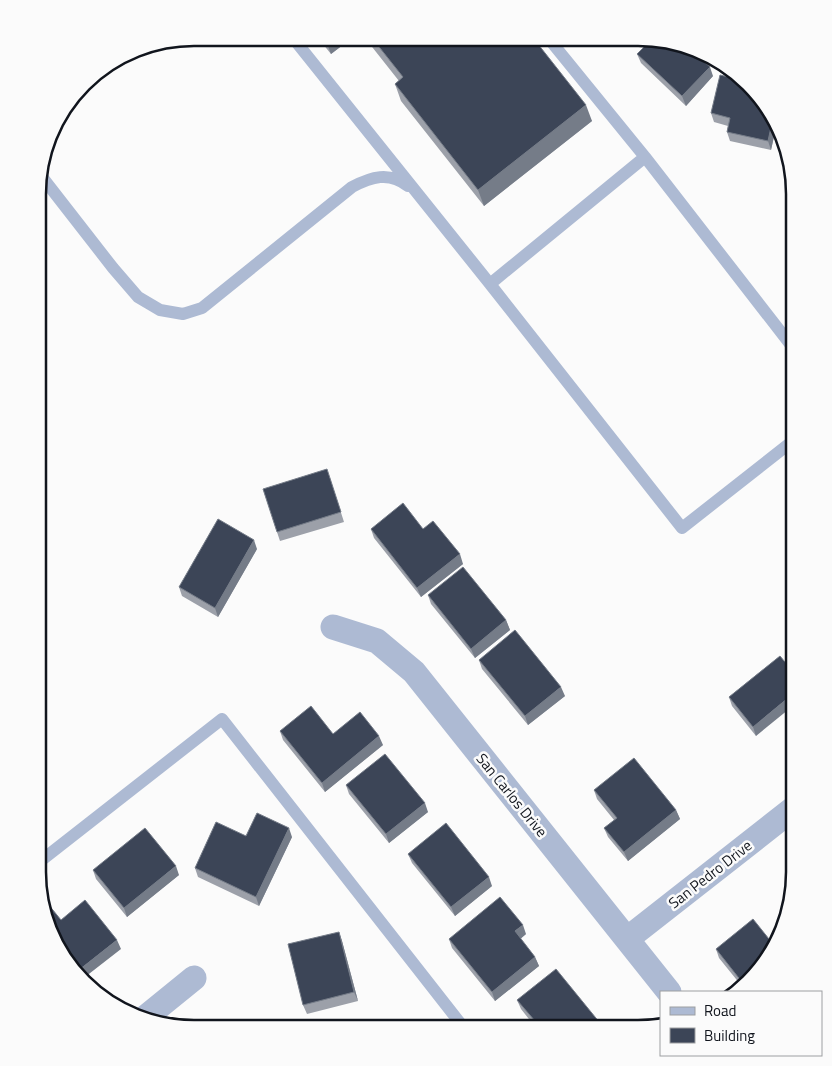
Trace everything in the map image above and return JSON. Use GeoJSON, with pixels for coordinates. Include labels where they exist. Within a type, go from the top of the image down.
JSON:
{"type":"FeatureCollection","features":[{"type":"Feature","properties":{"kind":"street","name":"San Carlos Drive"},"geometry":{"type":"LineString","coordinates":[[333,627],[377,641],[414,672],[668,991]]}},
{"type":"Feature","properties":{"kind":"street","name":"San Pedro Drive"},"geometry":{"type":"LineString","coordinates":[[626,939],[785,815]]}},
{"type":"Feature","properties":{"kind":"street"},"geometry":{"type":"LineString","coordinates":[[151,1013],[194,978]]}},
{"type":"Feature","properties":{"kind":"lane"},"geometry":{"type":"LineString","coordinates":[[556,46],[645,157],[786,338]]}},
{"type":"Feature","properties":{"kind":"lane"},"geometry":{"type":"LineString","coordinates":[[301,47],[682,528],[786,447]]}},
{"type":"Feature","properties":{"kind":"lane"},"geometry":{"type":"LineString","coordinates":[[490,284],[645,157]]}},
{"type":"Feature","properties":{"kind":"lane"},"geometry":{"type":"LineString","coordinates":[[47,183],[138,297],[160,310],[183,314],[202,308],[364,180],[374,177],[394,179],[405,184],[417,194]]}},
{"type":"Feature","properties":{"kind":"lane"},"geometry":{"type":"LineString","coordinates":[[46,857],[222,719],[457,1019]]}},
{"type":"Feature","properties":{"kind":"building"},"geometry":{"type":"Polygon","coordinates":[[[540,46],[586,105],[478,190],[395,84],[403,77],[379,47],[540,46]]]}},
{"type":"Feature","properties":{"kind":"building"},"geometry":{"type":"Polygon","coordinates":[[[644,47],[676,51],[703,62],[710,67],[682,96],[637,54],[644,47]]]}},
{"type":"Feature","properties":{"kind":"building"},"geometry":{"type":"Polygon","coordinates":[[[720,75],[728,77],[755,104],[766,120],[770,130],[768,141],[727,132],[730,118],[711,113],[720,75]]]}},
{"type":"Feature","properties":{"kind":"building"},"geometry":{"type":"Polygon","coordinates":[[[327,469],[341,512],[277,532],[263,489],[327,469]]]}},
{"type":"Feature","properties":{"kind":"building"},"geometry":{"type":"Polygon","coordinates":[[[403,503],[423,529],[433,521],[460,554],[417,588],[371,529],[403,503]]]}},
{"type":"Feature","properties":{"kind":"building"},"geometry":{"type":"Polygon","coordinates":[[[218,519],[254,540],[215,608],[179,587],[218,519]]]}},
{"type":"Feature","properties":{"kind":"building"},"geometry":{"type":"Polygon","coordinates":[[[463,567],[506,620],[471,649],[428,595],[463,567]]]}},
{"type":"Feature","properties":{"kind":"building"},"geometry":{"type":"Polygon","coordinates":[[[515,630],[561,687],[525,716],[479,660],[515,630]]]}},
{"type":"Feature","properties":{"kind":"building"},"geometry":{"type":"Polygon","coordinates":[[[780,656],[785,662],[785,700],[753,727],[729,697],[780,656]]]}},
{"type":"Feature","properties":{"kind":"building"},"geometry":{"type":"Polygon","coordinates":[[[311,706],[333,734],[360,712],[379,736],[322,783],[280,731],[311,706]]]}},
{"type":"Feature","properties":{"kind":"building"},"geometry":{"type":"Polygon","coordinates":[[[385,754],[425,803],[386,834],[346,785],[385,754]]]}},
{"type":"Feature","properties":{"kind":"building"},"geometry":{"type":"Polygon","coordinates":[[[634,758],[676,810],[624,852],[604,828],[617,818],[594,790],[634,758]]]}},
{"type":"Feature","properties":{"kind":"building"},"geometry":{"type":"Polygon","coordinates":[[[257,813],[289,828],[256,897],[195,868],[216,822],[246,836],[257,813]]]}},
{"type":"Feature","properties":{"kind":"building"},"geometry":{"type":"Polygon","coordinates":[[[446,823],[489,877],[451,907],[408,854],[446,823]]]}},
{"type":"Feature","properties":{"kind":"building"},"geometry":{"type":"Polygon","coordinates":[[[145,828],[176,866],[124,908],[93,870],[145,828]]]}},
{"type":"Feature","properties":{"kind":"building"},"geometry":{"type":"Polygon","coordinates":[[[500,897],[523,925],[515,931],[535,957],[492,992],[449,939],[500,897]]]}},
{"type":"Feature","properties":{"kind":"building"},"geometry":{"type":"Polygon","coordinates":[[[85,900],[117,940],[82,968],[66,946],[51,907],[61,920],[85,900]]]}},
{"type":"Feature","properties":{"kind":"building"},"geometry":{"type":"Polygon","coordinates":[[[753,919],[769,939],[761,954],[739,979],[716,949],[753,919]]]}},
{"type":"Feature","properties":{"kind":"building"},"geometry":{"type":"Polygon","coordinates":[[[339,932],[354,992],[303,1005],[288,944],[339,932]]]}},
{"type":"Feature","properties":{"kind":"building"},"geometry":{"type":"Polygon","coordinates":[[[556,969],[597,1019],[533,1019],[517,1000],[556,969]]]}}]}
